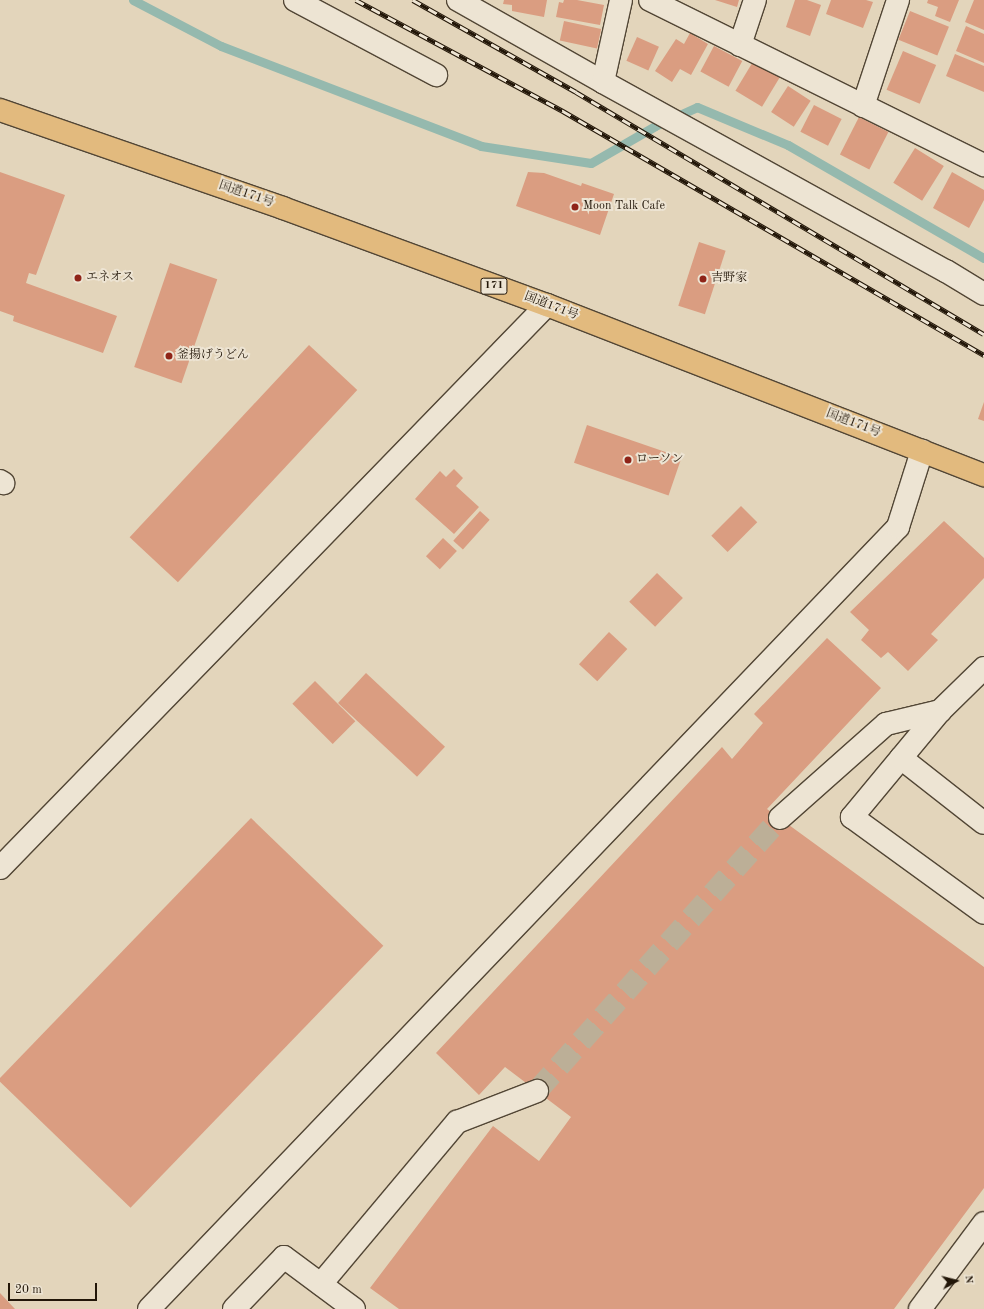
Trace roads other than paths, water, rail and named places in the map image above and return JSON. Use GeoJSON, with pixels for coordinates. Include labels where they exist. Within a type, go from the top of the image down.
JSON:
{"type":"FeatureCollection","features":[{"type":"Feature","properties":{"kind":"highway","name":"国道171号"},"geometry":{"type":"LineString","coordinates":[[0,110],[283,208],[547,305],[984,475]]}},
{"type":"Feature","properties":{"kind":"street"},"geometry":{"type":"LineString","coordinates":[[295,0],[436,75]]}},
{"type":"Feature","properties":{"kind":"street"},"geometry":{"type":"LineString","coordinates":[[458,0],[481,6],[602,82],[946,270],[984,294]]}},
{"type":"Feature","properties":{"kind":"street"},"geometry":{"type":"LineString","coordinates":[[602,82],[621,0]]}},
{"type":"Feature","properties":{"kind":"street"},"geometry":{"type":"LineString","coordinates":[[650,0],[863,106],[983,161]]}},
{"type":"Feature","properties":{"kind":"street"},"geometry":{"type":"LineString","coordinates":[[740,45],[755,0]]}},
{"type":"Feature","properties":{"kind":"street"},"geometry":{"type":"LineString","coordinates":[[863,106],[898,0]]}},
{"type":"Feature","properties":{"kind":"street"},"geometry":{"type":"LineString","coordinates":[[0,868],[547,305]]}},
{"type":"Feature","properties":{"kind":"street"},"geometry":{"type":"LineString","coordinates":[[149,1309],[898,527],[922,451]]}},
{"type":"Feature","properties":{"kind":"street"},"geometry":{"type":"LineString","coordinates":[[979,682],[940,711],[852,817],[984,913]]}},
{"type":"Feature","properties":{"kind":"street"},"geometry":{"type":"LineString","coordinates":[[780,818],[886,724],[940,711]]}},
{"type":"Feature","properties":{"kind":"street"},"geometry":{"type":"LineString","coordinates":[[901,758],[984,823]]}},
{"type":"Feature","properties":{"kind":"street"},"geometry":{"type":"LineString","coordinates":[[320,1284],[457,1122],[537,1091]]}},
{"type":"Feature","properties":{"kind":"street"},"geometry":{"type":"LineString","coordinates":[[920,1309],[984,1223]]}},
{"type":"Feature","properties":{"kind":"street"},"geometry":{"type":"LineString","coordinates":[[234,1309],[284,1257],[354,1309]]}},
{"type":"Feature","properties":{"kind":"waterway"},"geometry":{"type":"LineString","coordinates":[[133,0],[221,46],[481,146],[591,163],[655,126],[697,107],[788,145],[984,258]]}},
{"type":"Feature","properties":{"kind":"tunnel"},"geometry":{"type":"LineString","coordinates":[[537,1091],[780,818]]}},
{"type":"Feature","properties":{"kind":"railway"},"geometry":{"type":"LineString","coordinates":[[356,0],[563,111],[984,355]]}},
{"type":"Feature","properties":{"kind":"railway"},"geometry":{"type":"LineString","coordinates":[[413,0],[576,92],[984,334]]}},
{"type":"Feature","properties":{"kind":"place","name":"Moon Talk Cafe"},"geometry":{"type":"Point","coordinates":[575,207]}},
{"type":"Feature","properties":{"kind":"place","name":"エネオス"},"geometry":{"type":"Point","coordinates":[78,278]}},
{"type":"Feature","properties":{"kind":"place","name":"吉野家"},"geometry":{"type":"Point","coordinates":[703,279]}},
{"type":"Feature","properties":{"kind":"place","name":"釜揚げうどん"},"geometry":{"type":"Point","coordinates":[169,356]}},
{"type":"Feature","properties":{"kind":"place","name":"ローソン"},"geometry":{"type":"Point","coordinates":[628,460]}}]}
